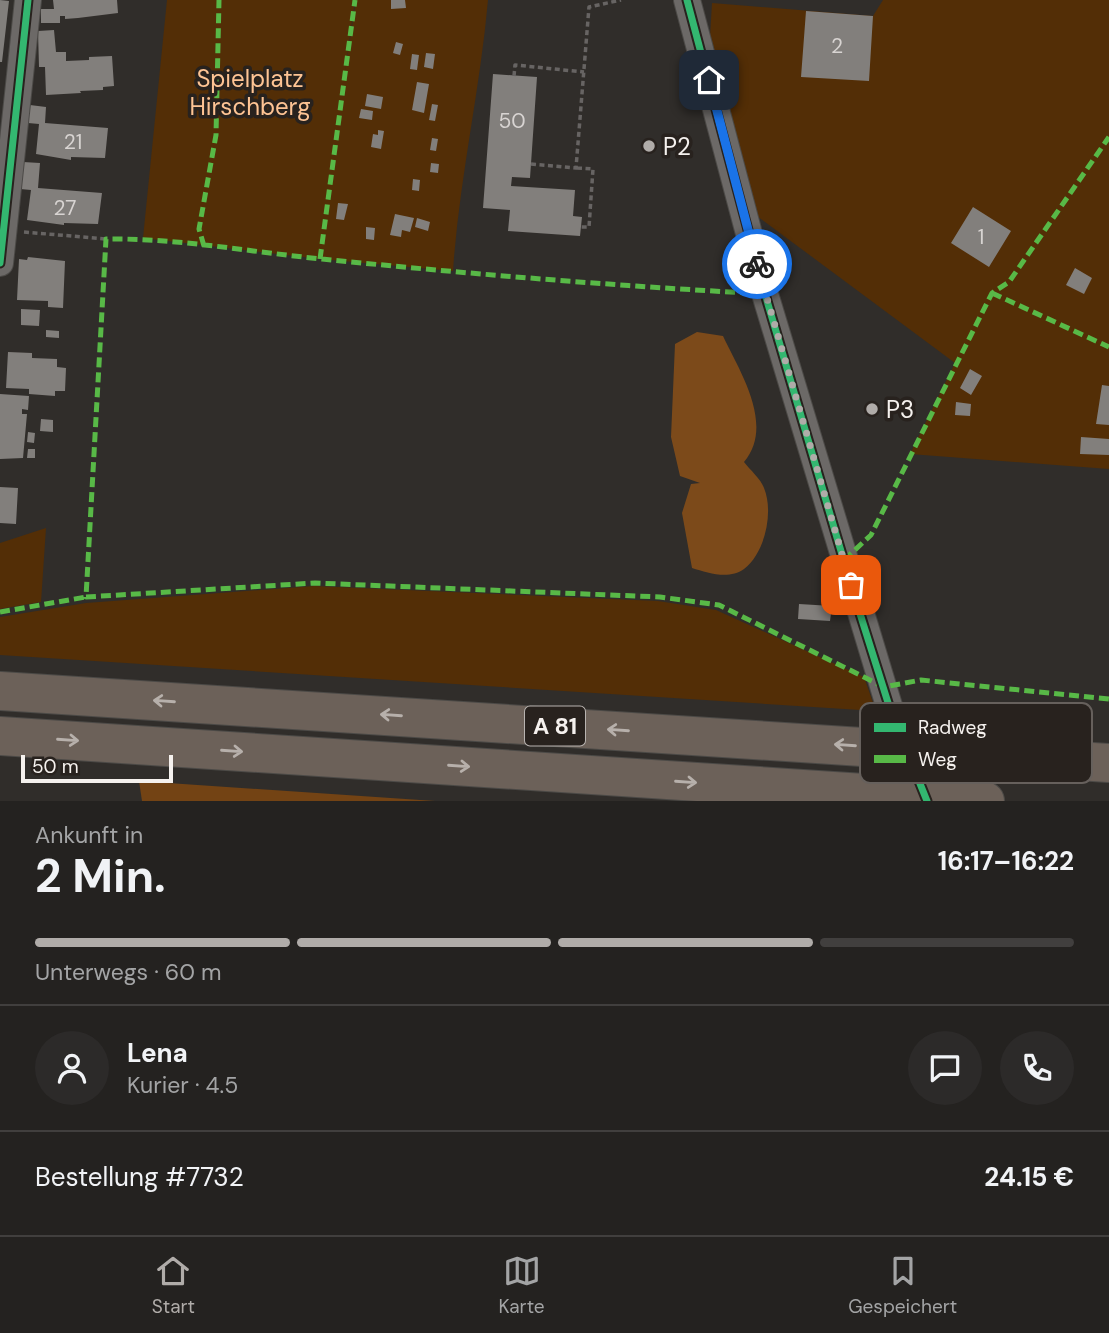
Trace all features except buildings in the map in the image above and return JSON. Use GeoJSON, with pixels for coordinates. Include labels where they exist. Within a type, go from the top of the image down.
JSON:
{"type":"FeatureCollection","features":[{"type":"Feature","properties":{"kind":"highway","name":"A 81"},"geometry":{"type":"LineString","coordinates":[[0,691],[860,747]]}},
{"type":"Feature","properties":{"kind":"highway","name":"A 81"},"geometry":{"type":"LineString","coordinates":[[0,736],[985,801]]}},
{"type":"Feature","properties":{"kind":"street"},"geometry":{"type":"LineString","coordinates":[[0,263],[5,231],[8,103],[28,0]]}},
{"type":"Feature","properties":{"kind":"street"},"geometry":{"type":"LineString","coordinates":[[687,0],[765,294],[888,703]]}},
{"type":"Feature","properties":{"kind":"path"},"geometry":{"type":"LineString","coordinates":[[576,168],[589,7],[621,0]]}},
{"type":"Feature","properties":{"kind":"path"},"geometry":{"type":"LineString","coordinates":[[514,76],[515,65],[584,72]]}},
{"type":"Feature","properties":{"kind":"path"},"geometry":{"type":"LineString","coordinates":[[531,164],[593,169],[589,228],[581,227]]}},
{"type":"Feature","properties":{"kind":"path"},"geometry":{"type":"LineString","coordinates":[[5,231],[106,239]]}},
{"type":"Feature","properties":{"kind":"green space","name":"Spielplatz Hirschberg"},"geometry":{"type":"Polygon","coordinates":[[[167,0],[355,0],[344,79],[356,0],[488,0],[453,271],[320,259],[143,238],[167,0]]]}},
{"type":"Feature","properties":{"kind":"green space"},"geometry":{"type":"Polygon","coordinates":[[[883,0],[1109,0],[1109,469],[910,454],[955,363],[757,216],[715,68],[710,37],[712,3],[873,16],[883,0]]]}},
{"type":"Feature","properties":{"kind":"green space"},"geometry":{"type":"Polygon","coordinates":[[[46,528],[41,602],[0,609],[0,543],[46,528]]]}},
{"type":"Feature","properties":{"kind":"green space"},"geometry":{"type":"Polygon","coordinates":[[[314,586],[658,601],[716,610],[864,677],[873,703],[860,703],[860,710],[0,655],[0,617],[86,603],[314,586]]]}},
{"type":"Feature","properties":{"kind":"shaded area"},"geometry":{"type":"Polygon","coordinates":[[[697,332],[723,336],[745,382],[755,415],[753,447],[744,462],[764,488],[768,520],[762,543],[751,562],[744,569],[732,574],[692,568],[682,513],[691,484],[700,483],[680,476],[671,437],[675,344],[697,332]]]}},
{"type":"Feature","properties":{"kind":"shaded area"},"geometry":{"type":"Polygon","coordinates":[[[139,781],[435,801],[142,801],[139,781]]]}},
{"type":"Feature","properties":{"kind":"tunnel"},"geometry":{"type":"LineString","coordinates":[[920,783],[927,801]]}},
{"type":"Feature","properties":{"kind":"marked path"},"geometry":{"type":"LineString","coordinates":[[204,246],[199,229],[216,135],[219,0]]}},
{"type":"Feature","properties":{"kind":"marked path"},"geometry":{"type":"LineString","coordinates":[[320,259],[355,0]]}},
{"type":"Feature","properties":{"kind":"marked path"},"geometry":{"type":"LineString","coordinates":[[844,560],[871,535],[992,293],[1009,282],[1109,137]]}},
{"type":"Feature","properties":{"kind":"marked path"},"geometry":{"type":"LineString","coordinates":[[765,294],[488,275],[187,243],[106,239],[86,597],[315,583],[660,597],[719,605],[884,687],[921,680],[1109,699]]}},
{"type":"Feature","properties":{"kind":"marked path"},"geometry":{"type":"LineString","coordinates":[[992,293],[1109,347]]}},
{"type":"Feature","properties":{"kind":"marked path"},"geometry":{"type":"LineString","coordinates":[[0,612],[86,597]]}},
{"type":"Feature","properties":{"kind":"cycle path"},"geometry":{"type":"LineString","coordinates":[[0,263],[28,0]]}},
{"type":"Feature","properties":{"kind":"cycle path"},"geometry":{"type":"LineString","coordinates":[[687,0],[765,294],[888,703]]}},
{"type":"Feature","properties":{"kind":"cycle path"},"geometry":{"type":"LineString","coordinates":[[920,783],[927,801]]}},
{"type":"Feature","properties":{"kind":"way so far"},"geometry":{"type":"LineString","coordinates":[[757,264],[851,585]]}},
{"type":"Feature","properties":{"kind":"place","name":"P2"},"geometry":{"type":"Point","coordinates":[649,146]}},
{"type":"Feature","properties":{"kind":"place","name":"P3"},"geometry":{"type":"Point","coordinates":[872,409]}},
{"type":"Feature","properties":{"kind":"route"},"geometry":{"type":"LineString","coordinates":[[709,80],[757,264]]}}]}
